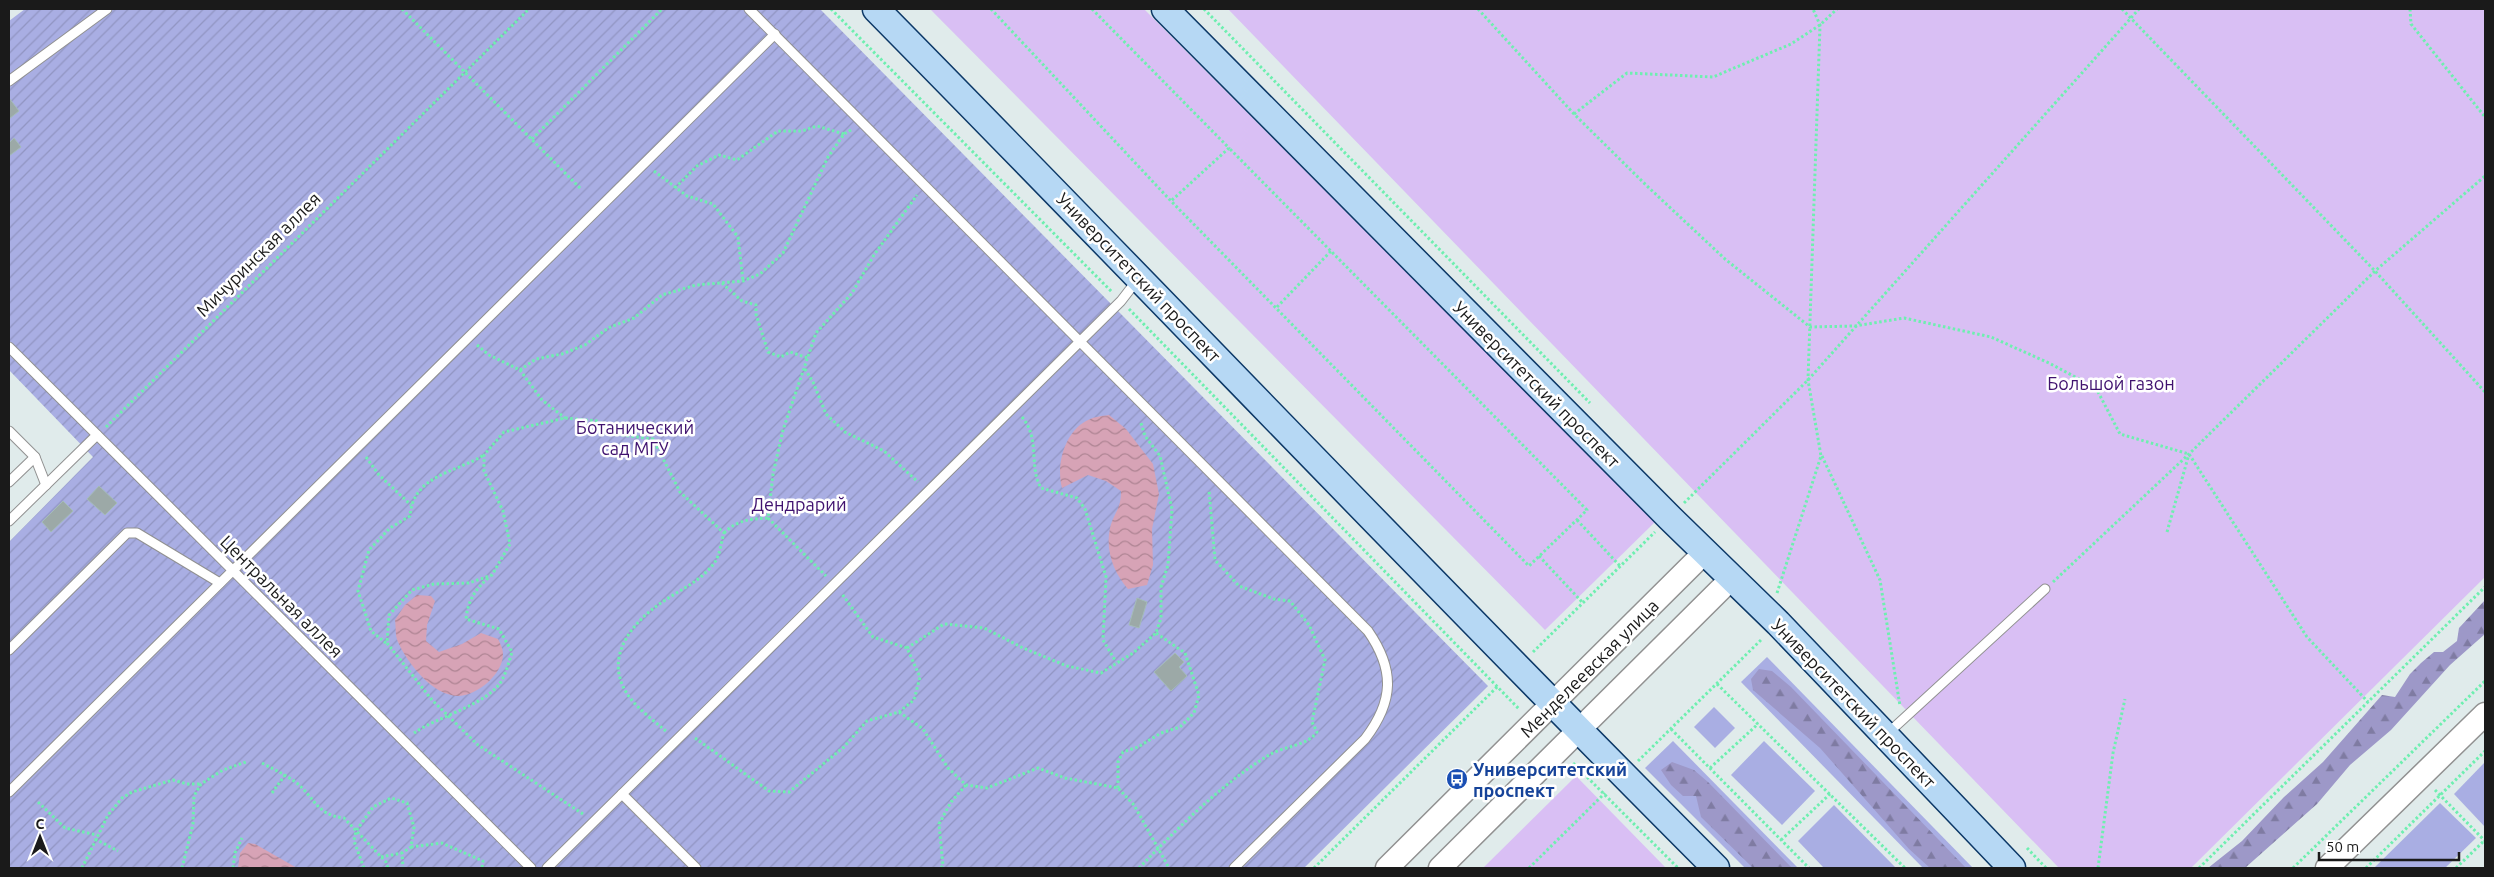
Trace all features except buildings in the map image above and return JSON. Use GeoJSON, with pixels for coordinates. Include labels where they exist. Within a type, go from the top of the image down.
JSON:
{"type":"FeatureCollection","features":[{"type":"Feature","properties":{"kind":"main road","name":"Университетский проспект"},"geometry":{"type":"LineString","coordinates":[[876,9],[1140,277],[1507,677],[1552,705],[1716,868]]}},
{"type":"Feature","properties":{"kind":"main road","name":"Университетский проспект"},"geometry":{"type":"LineString","coordinates":[[1165,9],[1704,552],[1778,624],[1894,728],[2012,868]]}},
{"type":"Feature","properties":{"kind":"street","name":"Менделеевская улица"},"geometry":{"type":"LineString","coordinates":[[1387,868],[1704,552]]}},
{"type":"Feature","properties":{"kind":"street","name":"Менделеевская улица"},"geometry":{"type":"LineString","coordinates":[[1440,868],[1732,578]]}},
{"type":"Feature","properties":{"kind":"street"},"geometry":{"type":"LineString","coordinates":[[2327,868],[2485,714]]}},
{"type":"Feature","properties":{"kind":"lane"},"geometry":{"type":"LineString","coordinates":[[9,82],[107,9]]}},
{"type":"Feature","properties":{"kind":"lane"},"geometry":{"type":"LineString","coordinates":[[749,9],[1368,631],[1378,646],[1385,665],[1388,692],[1380,720],[1366,739],[1234,868]]}},
{"type":"Feature","properties":{"kind":"lane"},"geometry":{"type":"LineString","coordinates":[[9,792],[774,34]]}},
{"type":"Feature","properties":{"kind":"lane"},"geometry":{"type":"LineString","coordinates":[[547,868],[1121,301],[1140,277]]}},
{"type":"Feature","properties":{"kind":"lane","name":"Центральная аллея"},"geometry":{"type":"LineString","coordinates":[[9,347],[531,868]]}},
{"type":"Feature","properties":{"kind":"lane"},"geometry":{"type":"LineString","coordinates":[[9,431],[34,457],[46,485]]}},
{"type":"Feature","properties":{"kind":"lane"},"geometry":{"type":"LineString","coordinates":[[9,521],[98,435]]}},
{"type":"Feature","properties":{"kind":"lane"},"geometry":{"type":"LineString","coordinates":[[9,482],[34,457]]}},
{"type":"Feature","properties":{"kind":"lane"},"geometry":{"type":"LineString","coordinates":[[9,650],[127,533],[137,533],[220,583]]}},
{"type":"Feature","properties":{"kind":"lane"},"geometry":{"type":"LineString","coordinates":[[1894,728],[2045,589]]}},
{"type":"Feature","properties":{"kind":"lane"},"geometry":{"type":"LineString","coordinates":[[622,794],[696,868]]}},
{"type":"Feature","properties":{"kind":"path"},"geometry":{"type":"LineString","coordinates":[[402,9],[581,189]]}},
{"type":"Feature","properties":{"kind":"path","name":"Мичуринская аллея"},"geometry":{"type":"LineString","coordinates":[[98,435],[529,9]]}},
{"type":"Feature","properties":{"kind":"path"},"geometry":{"type":"LineString","coordinates":[[532,139],[662,9]]}},
{"type":"Feature","properties":{"kind":"path"},"geometry":{"type":"LineString","coordinates":[[831,9],[1121,301],[1507,677],[1533,724]]}},
{"type":"Feature","properties":{"kind":"path"},"geometry":{"type":"LineString","coordinates":[[991,9],[1171,201],[1529,566],[1587,510],[1092,9]]}},
{"type":"Feature","properties":{"kind":"path"},"geometry":{"type":"LineString","coordinates":[[1478,9],[1574,114],[1726,258],[1810,327],[1855,326],[1904,318],[1991,337],[2049,362],[2096,388],[2120,434],[2189,454],[2307,637],[2368,702]]}},
{"type":"Feature","properties":{"kind":"path"},"geometry":{"type":"LineString","coordinates":[[1813,9],[1820,25],[1808,380],[1821,456],[1880,580],[1894,728]]}},
{"type":"Feature","properties":{"kind":"path"},"geometry":{"type":"LineString","coordinates":[[1574,114],[1627,73],[1713,77],[1791,44],[1820,25],[1837,9]]}},
{"type":"Feature","properties":{"kind":"path"},"geometry":{"type":"LineString","coordinates":[[2122,9],[2375,271],[2485,392]]}},
{"type":"Feature","properties":{"kind":"path"},"geometry":{"type":"LineString","coordinates":[[1314,868],[1808,380],[2139,9]]}},
{"type":"Feature","properties":{"kind":"path"},"geometry":{"type":"LineString","coordinates":[[2410,9],[2411,24],[2485,117]]}},
{"type":"Feature","properties":{"kind":"path"},"geometry":{"type":"LineString","coordinates":[[520,370],[536,359],[562,354],[585,345],[608,328],[634,318],[662,295],[696,285],[743,281],[760,274],[783,253],[828,157],[844,134],[863,123]]}},
{"type":"Feature","properties":{"kind":"path"},"geometry":{"type":"LineString","coordinates":[[675,188],[697,166],[719,155],[737,160],[778,131],[802,131],[817,126],[844,134]]}},
{"type":"Feature","properties":{"kind":"path"},"geometry":{"type":"LineString","coordinates":[[1171,201],[1229,148]]}},
{"type":"Feature","properties":{"kind":"path"},"geometry":{"type":"LineString","coordinates":[[644,162],[687,196],[713,204],[738,237],[743,281]]}},
{"type":"Feature","properties":{"kind":"path"},"geometry":{"type":"LineString","coordinates":[[2045,589],[2189,454],[2375,271],[2485,176]]}},
{"type":"Feature","properties":{"kind":"path"},"geometry":{"type":"LineString","coordinates":[[768,518],[773,474],[783,430],[816,334],[852,293],[874,255],[924,185]]}},
{"type":"Feature","properties":{"kind":"path"},"geometry":{"type":"LineString","coordinates":[[1277,307],[1331,251]]}},
{"type":"Feature","properties":{"kind":"path"},"geometry":{"type":"LineString","coordinates":[[722,283],[742,301],[756,305],[756,314],[768,352],[781,357],[790,352],[808,358]]}},
{"type":"Feature","properties":{"kind":"path"},"geometry":{"type":"LineString","coordinates":[[468,337],[489,355],[520,370],[542,400],[565,418]]}},
{"type":"Feature","properties":{"kind":"path"},"geometry":{"type":"LineString","coordinates":[[805,369],[813,382],[826,414],[845,432],[884,451],[928,491]]}},
{"type":"Feature","properties":{"kind":"path"},"geometry":{"type":"LineString","coordinates":[[907,648],[944,624],[984,628],[1023,648],[1067,666],[1101,673],[1133,653],[1156,633],[1161,618],[1161,587],[1168,565],[1172,509],[1160,456],[1145,436],[1140,419],[1141,403]]}},
{"type":"Feature","properties":{"kind":"path"},"geometry":{"type":"LineString","coordinates":[[1013,407],[1030,428],[1036,461],[1034,475],[1041,488],[1077,498],[1085,509],[1106,577],[1103,640],[1116,662]]}},
{"type":"Feature","properties":{"kind":"path"},"geometry":{"type":"LineString","coordinates":[[593,823],[574,807],[478,745],[445,715],[387,643],[371,631],[358,591],[368,550],[390,528],[410,516],[411,505],[419,488],[441,475],[468,465],[484,455],[504,432],[565,418],[597,422],[622,435],[653,439],[680,492],[724,533]]}},
{"type":"Feature","properties":{"kind":"path"},"geometry":{"type":"LineString","coordinates":[[358,446],[379,474],[411,505]]}},
{"type":"Feature","properties":{"kind":"path"},"geometry":{"type":"LineString","coordinates":[[2167,532],[2189,454]]}},
{"type":"Feature","properties":{"kind":"path"},"geometry":{"type":"LineString","coordinates":[[404,741],[425,725],[485,697],[502,680],[512,652],[498,629],[466,619],[468,602],[477,588],[492,575],[510,544],[503,511],[484,471],[484,455]]}},
{"type":"Feature","properties":{"kind":"path"},"geometry":{"type":"LineString","coordinates":[[1777,594],[1821,456]]}},
{"type":"Feature","properties":{"kind":"path"},"geometry":{"type":"LineString","coordinates":[[1139,868],[1185,821],[1244,770],[1273,753],[1313,738],[1317,732],[1312,722],[1325,660],[1309,625],[1290,601],[1274,599],[1239,586],[1215,560],[1207,469]]}},
{"type":"Feature","properties":{"kind":"path"},"geometry":{"type":"LineString","coordinates":[[676,740],[648,716],[626,692],[618,673],[622,643],[638,620],[666,599],[698,581],[716,560],[724,533],[734,523],[750,519],[768,518],[835,584],[873,637],[907,648],[920,677],[914,700],[899,712],[867,722],[844,747],[789,792],[769,791],[686,731]]}},
{"type":"Feature","properties":{"kind":"path"},"geometry":{"type":"LineString","coordinates":[[1577,520],[1620,566]]}},
{"type":"Feature","properties":{"kind":"path"},"geometry":{"type":"LineString","coordinates":[[1539,556],[1583,603]]}},
{"type":"Feature","properties":{"kind":"path"},"geometry":{"type":"LineString","coordinates":[[387,643],[389,615],[412,590],[434,584],[469,582],[492,575]]}},
{"type":"Feature","properties":{"kind":"path"},"geometry":{"type":"LineString","coordinates":[[2199,868],[2485,588]]}},
{"type":"Feature","properties":{"kind":"path"},"geometry":{"type":"LineString","coordinates":[[1529,868],[1778,624]]}},
{"type":"Feature","properties":{"kind":"path"},"geometry":{"type":"LineString","coordinates":[[1118,788],[1118,762],[1123,752],[1138,747],[1161,733],[1180,727],[1194,713],[1199,695],[1185,653],[1156,633]]}},
{"type":"Feature","properties":{"kind":"path"},"geometry":{"type":"LineString","coordinates":[[2294,868],[2485,680]]}},
{"type":"Feature","properties":{"kind":"path"},"geometry":{"type":"LineString","coordinates":[[1717,684],[1905,868]]}},
{"type":"Feature","properties":{"kind":"path"},"geometry":{"type":"LineString","coordinates":[[2098,868],[2113,753],[2125,699]]}},
{"type":"Feature","properties":{"kind":"path"},"geometry":{"type":"LineString","coordinates":[[899,712],[923,729],[948,768],[966,784],[987,788],[1038,768],[1066,778],[1118,788],[1134,805],[1169,868]]}},
{"type":"Feature","properties":{"kind":"path"},"geometry":{"type":"LineString","coordinates":[[1710,768],[1758,724]]}},
{"type":"Feature","properties":{"kind":"path"},"geometry":{"type":"LineString","coordinates":[[1671,729],[1809,868]]}},
{"type":"Feature","properties":{"kind":"path"},"geometry":{"type":"LineString","coordinates":[[1559,750],[1678,868]]}},
{"type":"Feature","properties":{"kind":"path"},"geometry":{"type":"LineString","coordinates":[[2366,868],[2485,751]]}},
{"type":"Feature","properties":{"kind":"path"},"geometry":{"type":"LineString","coordinates":[[2404,760],[2485,840],[2456,868]]}},
{"type":"Feature","properties":{"kind":"path"},"geometry":{"type":"LineString","coordinates":[[82,868],[108,815],[122,798],[132,792],[172,780],[187,784],[200,784],[224,770],[246,762]]}},
{"type":"Feature","properties":{"kind":"path"},"geometry":{"type":"LineString","coordinates":[[262,763],[305,790],[312,803],[333,817],[344,818],[381,857],[388,868]]}},
{"type":"Feature","properties":{"kind":"path"},"geometry":{"type":"LineString","coordinates":[[272,793],[285,776]]}},
{"type":"Feature","properties":{"kind":"path"},"geometry":{"type":"LineString","coordinates":[[182,868],[193,824],[194,796],[200,784]]}},
{"type":"Feature","properties":{"kind":"path"},"geometry":{"type":"LineString","coordinates":[[941,868],[943,866],[939,824],[951,802],[966,784]]}},
{"type":"Feature","properties":{"kind":"path"},"geometry":{"type":"LineString","coordinates":[[1781,840],[1830,794]]}},
{"type":"Feature","properties":{"kind":"path"},"geometry":{"type":"LineString","coordinates":[[364,868],[354,841],[356,831],[372,807],[390,798],[407,803],[414,827],[411,847]]}},
{"type":"Feature","properties":{"kind":"path"},"geometry":{"type":"LineString","coordinates":[[38,802],[65,828],[97,835]]}},
{"type":"Feature","properties":{"kind":"path"},"geometry":{"type":"LineString","coordinates":[[233,868],[242,838]]}},
{"type":"Feature","properties":{"kind":"path"},"geometry":{"type":"LineString","coordinates":[[95,840],[118,851]]}},
{"type":"Feature","properties":{"kind":"path"},"geometry":{"type":"LineString","coordinates":[[381,857],[402,853],[411,847],[442,843],[482,861],[482,868]]}},
{"type":"Feature","properties":{"kind":"path"},"geometry":{"type":"LineString","coordinates":[[402,853],[403,868]]}},
{"type":"Feature","properties":{"kind":"green space","name":"Ботанический сад МГУ"},"geometry":{"type":"Polygon","coordinates":[[[25,9],[820,9],[1488,686],[1304,868],[9,868],[9,542],[93,457],[9,370],[9,21],[25,9]]]}},
{"type":"Feature","properties":{"kind":"green space"},"geometry":{"type":"Polygon","coordinates":[[[930,9],[1144,9],[1655,522],[1545,630],[930,9]]]}},
{"type":"Feature","properties":{"kind":"green space","name":"Большой газон"},"geometry":{"type":"Polygon","coordinates":[[[1228,9],[2485,9],[2485,577],[2191,868],[2059,868],[1228,9]]]}},
{"type":"Feature","properties":{"kind":"green space"},"geometry":{"type":"Polygon","coordinates":[[[2485,600],[2485,634],[2450,665],[2391,730],[2350,765],[2317,804],[2245,868],[2208,868],[2242,841],[2284,797],[2323,762],[2382,695],[2395,697],[2410,674],[2421,663],[2434,652],[2443,652],[2457,641],[2459,628],[2485,600]]]}},
{"type":"Feature","properties":{"kind":"green space"},"geometry":{"type":"Polygon","coordinates":[[[1767,657],[1973,868],[1923,868],[1741,682],[1767,657]]]}},
{"type":"Feature","properties":{"kind":"green space"},"geometry":{"type":"Polygon","coordinates":[[[1759,669],[1772,671],[1791,687],[1966,868],[1930,868],[1909,849],[1820,748],[1753,690],[1751,679],[1759,669]]]}},
{"type":"Feature","properties":{"kind":"green space"},"geometry":{"type":"Polygon","coordinates":[[[1714,707],[1735,728],[1715,748],[1694,727],[1714,707]]]}},
{"type":"Feature","properties":{"kind":"green space"},"geometry":{"type":"Polygon","coordinates":[[[1673,741],[1798,868],[1745,868],[1645,768],[1673,741]]]}},
{"type":"Feature","properties":{"kind":"green space"},"geometry":{"type":"Polygon","coordinates":[[[1764,741],[1815,791],[1782,825],[1731,775],[1764,741]]]}},
{"type":"Feature","properties":{"kind":"green space"},"geometry":{"type":"Polygon","coordinates":[[[1672,762],[1694,770],[1708,782],[1792,868],[1753,868],[1701,817],[1696,796],[1683,796],[1671,785],[1661,770],[1672,762]]]}},
{"type":"Feature","properties":{"kind":"green space"},"geometry":{"type":"Polygon","coordinates":[[[2485,762],[2485,827],[2454,794],[2485,762]]]}},
{"type":"Feature","properties":{"kind":"green space"},"geometry":{"type":"Polygon","coordinates":[[[1576,776],[1666,868],[1483,868],[1576,776]]]}},
{"type":"Feature","properties":{"kind":"green space"},"geometry":{"type":"Polygon","coordinates":[[[2440,803],[2476,838],[2445,868],[2374,868],[2440,803]]]}},
{"type":"Feature","properties":{"kind":"green space"},"geometry":{"type":"Polygon","coordinates":[[[1834,805],[1896,868],[1824,868],[1798,841],[1834,805]]]}},
{"type":"Feature","properties":{"kind":"water"},"geometry":{"type":"Polygon","coordinates":[[[1109,415],[1126,429],[1153,464],[1159,494],[1152,529],[1153,565],[1147,585],[1128,589],[1115,569],[1109,545],[1110,528],[1119,507],[1121,491],[1106,481],[1088,475],[1062,488],[1060,479],[1061,460],[1072,433],[1078,426],[1089,420],[1109,415]]]}},
{"type":"Feature","properties":{"kind":"water"},"geometry":{"type":"Polygon","coordinates":[[[417,595],[431,596],[435,601],[427,625],[426,641],[439,652],[462,644],[481,633],[498,639],[503,652],[502,662],[494,676],[481,688],[466,695],[449,695],[431,685],[408,660],[397,640],[395,620],[405,605],[417,595]]]}},
{"type":"Feature","properties":{"kind":"water"},"geometry":{"type":"Polygon","coordinates":[[[248,843],[255,844],[297,868],[238,868],[240,853],[248,843]]]}},
{"type":"Feature","properties":{"kind":"place","name":"Университетский проспект"},"geometry":{"type":"Point","coordinates":[1457,779]}},
{"type":"Feature","properties":{"kind":"park label","name":"Дендрарий"},"geometry":{"type":"Point","coordinates":[799,504]}}]}
